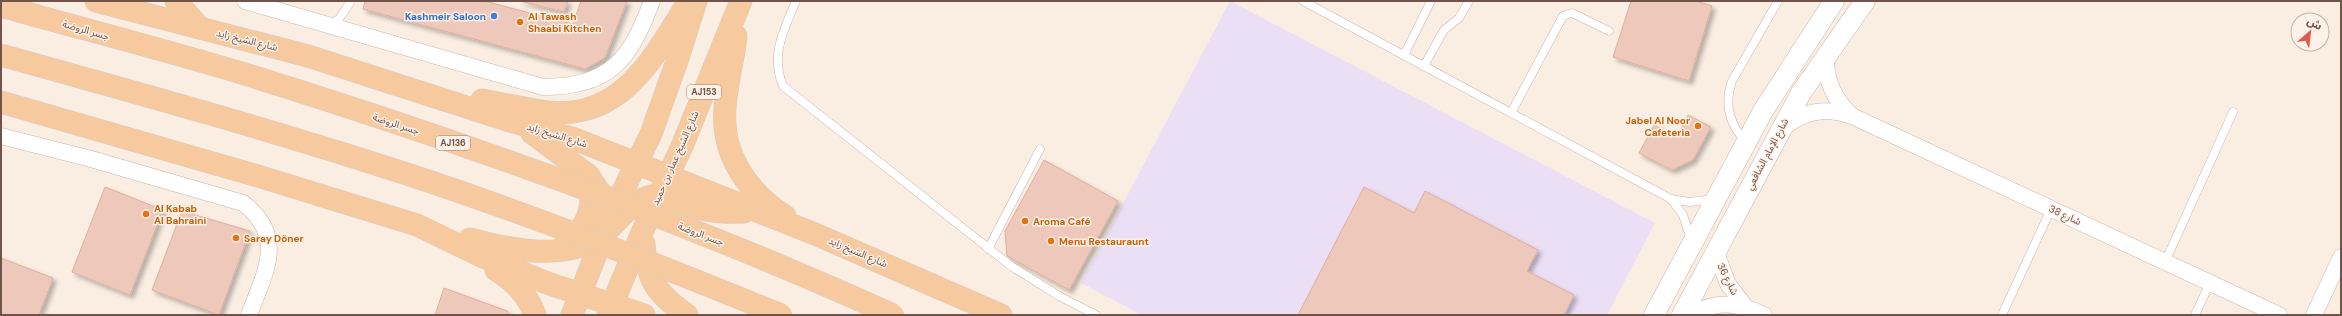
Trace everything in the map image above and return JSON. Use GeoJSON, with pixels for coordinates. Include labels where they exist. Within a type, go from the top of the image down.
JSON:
{"type":"FeatureCollection","features":[{"type":"Feature","properties":{"kind":"main road","name":"شارع الشيخ زايد"},"geometry":{"type":"LineString","coordinates":[[96,1],[308,56],[510,121],[572,138],[815,234],[1001,315]]}},
{"type":"Feature","properties":{"kind":"main road"},"geometry":{"type":"LineString","coordinates":[[176,1],[200,28]]}},
{"type":"Feature","properties":{"kind":"main road"},"geometry":{"type":"LineString","coordinates":[[414,89],[548,112],[585,109],[604,103],[621,92],[636,79],[662,44],[689,1]]}},
{"type":"Feature","properties":{"kind":"main road"},"geometry":{"type":"LineString","coordinates":[[572,315],[580,293],[611,223],[642,165],[696,1]]}},
{"type":"Feature","properties":{"kind":"main road"},"geometry":{"type":"LineString","coordinates":[[739,5],[735,43],[724,110],[726,134],[732,158],[743,178],[758,195],[775,210],[815,234]]}},
{"type":"Feature","properties":{"kind":"main road","name":"شارع الشيخ عمار بن حميد"},"geometry":{"type":"LineString","coordinates":[[610,310],[625,275],[644,239],[651,198],[668,175],[683,144],[739,5]]}},
{"type":"Feature","properties":{"kind":"main road","name":"جسر الروضة"},"geometry":{"type":"LineString","coordinates":[[1,6],[247,75],[498,158],[722,242],[893,315]]}},
{"type":"Feature","properties":{"kind":"main road"},"geometry":{"type":"LineString","coordinates":[[1,55],[239,122],[410,176],[640,258],[781,315]]}},
{"type":"Feature","properties":{"kind":"main road"},"geometry":{"type":"LineString","coordinates":[[1,102],[261,177],[349,206],[502,248],[529,251],[559,250],[580,246],[611,223],[651,198],[720,212],[754,211]]}},
{"type":"Feature","properties":{"kind":"main road"},"geometry":{"type":"LineString","coordinates":[[510,121],[551,145],[588,175],[602,193],[611,223],[622,243],[625,275]]}},
{"type":"Feature","properties":{"kind":"main road"},"geometry":{"type":"LineString","coordinates":[[642,165],[651,198]]}},
{"type":"Feature","properties":{"kind":"main road"},"geometry":{"type":"LineString","coordinates":[[559,250],[580,232],[590,214],[592,193],[588,175]]}},
{"type":"Feature","properties":{"kind":"main road"},"geometry":{"type":"LineString","coordinates":[[687,315],[677,308],[652,283],[648,273],[644,239],[659,214],[673,205],[689,205]]}},
{"type":"Feature","properties":{"kind":"main road"},"geometry":{"type":"LineString","coordinates":[[349,206],[497,270],[518,287],[528,299],[535,315]]}},
{"type":"Feature","properties":{"kind":"main road"},"geometry":{"type":"LineString","coordinates":[[417,225],[512,269],[547,283],[580,293],[610,310],[644,315]]}},
{"type":"Feature","properties":{"kind":"street"},"geometry":{"type":"LineString","coordinates":[[245,1],[329,24],[516,81],[543,87],[569,87],[594,80],[616,66],[633,46],[652,1]]}},
{"type":"Feature","properties":{"kind":"street"},"geometry":{"type":"LineString","coordinates":[[1654,315],[1746,142],[1782,80],[1834,1]]}},
{"type":"Feature","properties":{"kind":"street","name":"شارع الإمام الشافعي"},"geometry":{"type":"LineString","coordinates":[[1682,315],[1715,250],[1801,93],[1826,54],[1864,1]]}},
{"type":"Feature","properties":{"kind":"street","name":"شارع 38"},"geometry":{"type":"LineString","coordinates":[[1826,54],[1827,73],[1832,92],[1844,109],[1852,116]]}},
{"type":"Feature","properties":{"kind":"street","name":"شارع 38"},"geometry":{"type":"LineString","coordinates":[[1779,133],[1790,122],[1804,114],[1819,110],[1830,110],[1852,116],[2279,315]]}},
{"type":"Feature","properties":{"kind":"street"},"geometry":{"type":"LineString","coordinates":[[1,137],[91,159],[243,203],[257,213],[266,228],[270,244],[269,261],[249,315]]}},
{"type":"Feature","properties":{"kind":"street","name":"شارع 36"},"geometry":{"type":"LineString","coordinates":[[1715,250],[1728,284],[1744,306]]}},
{"type":"Feature","properties":{"kind":"street"},"geometry":{"type":"LineString","coordinates":[[2314,315],[2341,257]]}},
{"type":"Feature","properties":{"kind":"street","name":"شارع 36"},"geometry":{"type":"LineString","coordinates":[[1689,315],[1715,305],[1744,306],[1764,315]]}},
{"type":"Feature","properties":{"kind":"lane"},"geometry":{"type":"LineString","coordinates":[[329,24],[339,19],[351,1]]}},
{"type":"Feature","properties":{"kind":"lane"},"geometry":{"type":"LineString","coordinates":[[796,1],[776,54],[777,71],[783,86],[988,249],[1034,282],[1096,315]]}},
{"type":"Feature","properties":{"kind":"lane"},"geometry":{"type":"LineString","coordinates":[[1303,1],[1671,199],[1689,202],[1716,198]]}},
{"type":"Feature","properties":{"kind":"lane"},"geometry":{"type":"LineString","coordinates":[[1404,55],[1431,1]]}},
{"type":"Feature","properties":{"kind":"lane"},"geometry":{"type":"LineString","coordinates":[[1424,66],[1444,30],[1459,18],[1469,1]]}},
{"type":"Feature","properties":{"kind":"lane"},"geometry":{"type":"LineString","coordinates":[[1746,142],[1738,134],[1731,119],[1727,103],[1728,92],[1732,81],[1778,1]]}},
{"type":"Feature","properties":{"kind":"lane"},"geometry":{"type":"LineString","coordinates":[[1511,113],[1563,16],[1572,13],[1609,31]]}},
{"type":"Feature","properties":{"kind":"lane"},"geometry":{"type":"LineString","coordinates":[[2165,262],[2232,112]]}},
{"type":"Feature","properties":{"kind":"lane"},"geometry":{"type":"LineString","coordinates":[[988,249],[1040,149]]}},
{"type":"Feature","properties":{"kind":"lane"},"geometry":{"type":"LineString","coordinates":[[1671,199],[1683,215],[1692,244]]}},
{"type":"Feature","properties":{"kind":"lane"},"geometry":{"type":"LineString","coordinates":[[2002,315],[2051,209]]}},
{"type":"Feature","properties":{"kind":"lane"},"geometry":{"type":"LineString","coordinates":[[2195,315],[2210,283]]}},
{"type":"Feature","properties":{"kind":"shaded area"},"geometry":{"type":"Polygon","coordinates":[[[1230,1],[1655,223],[1607,315],[1142,315],[1081,283],[1230,1]]]}},
{"type":"Feature","properties":{"kind":"building"},"geometry":{"type":"Polygon","coordinates":[[[365,1],[484,1],[573,24],[581,1],[627,1],[605,58],[585,69],[363,9],[365,1]]]}},
{"type":"Feature","properties":{"kind":"building"},"geometry":{"type":"Polygon","coordinates":[[[520,1],[568,1],[564,12],[520,1]]]}},
{"type":"Feature","properties":{"kind":"building"},"geometry":{"type":"Polygon","coordinates":[[[1631,1],[1696,1],[1712,6],[1689,81],[1613,57],[1631,1]]]}},
{"type":"Feature","properties":{"kind":"building"},"geometry":{"type":"Polygon","coordinates":[[[1688,115],[1711,127],[1693,160],[1672,170],[1639,153],[1654,125],[1677,137],[1688,115]]]}},
{"type":"Feature","properties":{"kind":"building"},"geometry":{"type":"Polygon","coordinates":[[[1044,160],[1118,201],[1069,290],[1007,256],[1005,231],[1044,160]]]}},
{"type":"Feature","properties":{"kind":"building"},"geometry":{"type":"Polygon","coordinates":[[[105,187],[163,210],[130,295],[72,272],[105,187]]]}},
{"type":"Feature","properties":{"kind":"building"},"geometry":{"type":"Polygon","coordinates":[[[1364,187],[1414,213],[1425,191],[1538,250],[1527,271],[1574,295],[1564,315],[1298,315],[1364,187]]]}},
{"type":"Feature","properties":{"kind":"building"},"geometry":{"type":"Polygon","coordinates":[[[182,211],[250,231],[219,315],[152,290],[182,211]]]}},
{"type":"Feature","properties":{"kind":"building"},"geometry":{"type":"Polygon","coordinates":[[[1,258],[53,278],[39,315],[1,315],[1,258]]]}},
{"type":"Feature","properties":{"kind":"building"},"geometry":{"type":"Polygon","coordinates":[[[444,288],[507,311],[509,315],[435,315],[444,288]]]}},
{"type":"Feature","properties":{"kind":"place","name":"Kashmeir Saloon"},"geometry":{"type":"Point","coordinates":[494,16]}},
{"type":"Feature","properties":{"kind":"place","name":"Al Tawash Shaabi Kitchen"},"geometry":{"type":"Point","coordinates":[520,22]}},
{"type":"Feature","properties":{"kind":"place","name":"Jabel Al Noor Cafeteria"},"geometry":{"type":"Point","coordinates":[1698,126]}},
{"type":"Feature","properties":{"kind":"place","name":"Al Kabab Al Bahraini"},"geometry":{"type":"Point","coordinates":[146,214]}},
{"type":"Feature","properties":{"kind":"place","name":"Aroma Café"},"geometry":{"type":"Point","coordinates":[1025,221]}},
{"type":"Feature","properties":{"kind":"place","name":"Saray Döner"},"geometry":{"type":"Point","coordinates":[236,238]}},
{"type":"Feature","properties":{"kind":"place","name":"Menu Restauraunt"},"geometry":{"type":"Point","coordinates":[1051,241]}}]}
